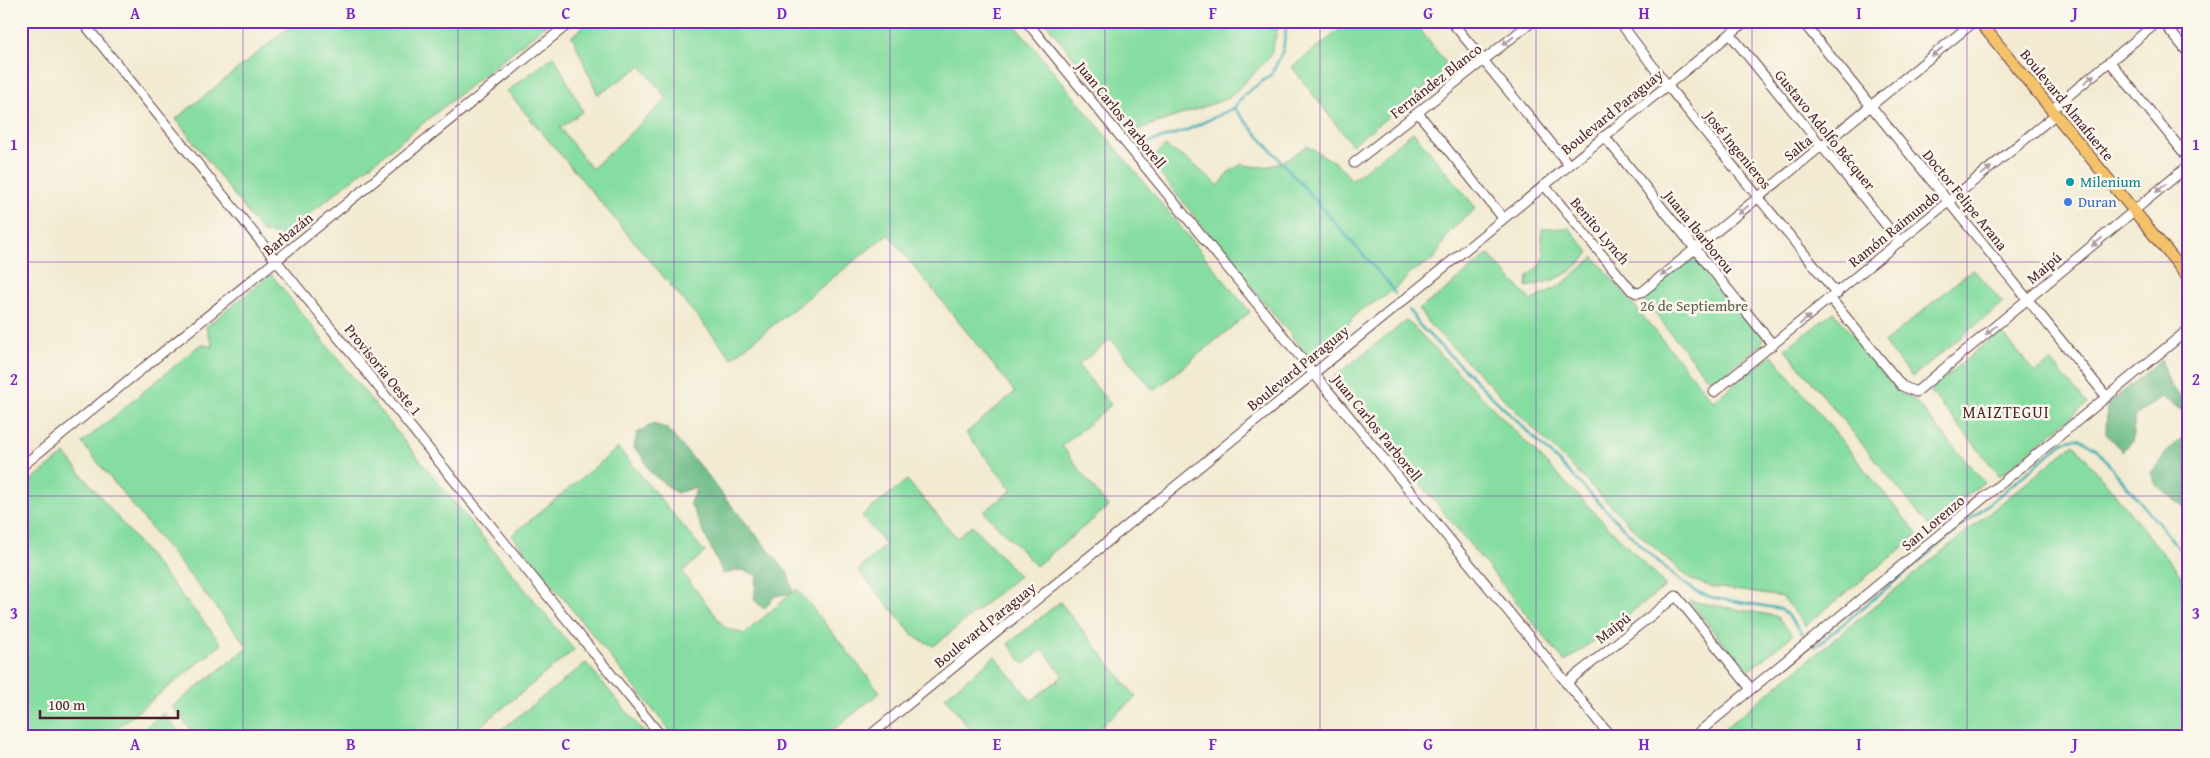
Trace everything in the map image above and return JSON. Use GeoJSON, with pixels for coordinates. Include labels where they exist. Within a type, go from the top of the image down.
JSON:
{"type":"FeatureCollection","features":[{"type":"Feature","properties":{"kind":"main road","name":"Boulevard Almafuerte"},"geometry":{"type":"LineString","coordinates":[[1979,21],[2189,278]]}},
{"type":"Feature","properties":{"kind":"street","name":"Provisoria Oeste 1"},"geometry":{"type":"LineString","coordinates":[[82,21],[662,737]]}},
{"type":"Feature","properties":{"kind":"street","name":"Barbazán"},"geometry":{"type":"LineString","coordinates":[[21,467],[572,21]]}},
{"type":"Feature","properties":{"kind":"street","name":"Juan Carlos Parborell"},"geometry":{"type":"LineString","coordinates":[[1026,21],[1611,737]]}},
{"type":"Feature","properties":{"kind":"street"},"geometry":{"type":"LineString","coordinates":[[1451,21],[1569,165]]}},
{"type":"Feature","properties":{"kind":"street","name":"Fernández Blanco"},"geometry":{"type":"LineString","coordinates":[[1354,163],[1534,21]]}},
{"type":"Feature","properties":{"kind":"street","name":"Boulevard Paraguay"},"geometry":{"type":"LineString","coordinates":[[868,737],[1746,21]]}},
{"type":"Feature","properties":{"kind":"street","name":"Doctor Felipe Arana"},"geometry":{"type":"LineString","coordinates":[[1802,21],[2106,396]]}},
{"type":"Feature","properties":{"kind":"street","name":"Salta"},"geometry":{"type":"LineString","coordinates":[[1637,293],[1642,292],[1975,21]]}},
{"type":"Feature","properties":{"kind":"street"},"geometry":{"type":"LineString","coordinates":[[2159,22],[2189,54]]}},
{"type":"Feature","properties":{"kind":"street","name":"Ramón Raimundo"},"geometry":{"type":"LineString","coordinates":[[1714,392],[1949,202],[2110,62],[2159,22]]}},
{"type":"Feature","properties":{"kind":"street","name":"José Ingenieros"},"geometry":{"type":"LineString","coordinates":[[1624,23],[1667,84],[1758,198],[1902,386],[1916,392]]}},
{"type":"Feature","properties":{"kind":"street","name":"Gustavo Adolfo Bécquer"},"geometry":{"type":"LineString","coordinates":[[1730,34],[1900,242]]}},
{"type":"Feature","properties":{"kind":"street"},"geometry":{"type":"LineString","coordinates":[[2110,62],[2189,159]]}},
{"type":"Feature","properties":{"kind":"street"},"geometry":{"type":"LineString","coordinates":[[1418,113],[1503,218]]}},
{"type":"Feature","properties":{"kind":"street","name":"Juana Ibarborou"},"geometry":{"type":"LineString","coordinates":[[1604,136],[1773,345]]}},
{"type":"Feature","properties":{"kind":"street","name":"Maipú"},"geometry":{"type":"LineString","coordinates":[[1916,392],[2189,165]]}},
{"type":"Feature","properties":{"kind":"street","name":"Benito Lynch"},"geometry":{"type":"LineString","coordinates":[[1544,185],[1631,290],[1637,293]]}},
{"type":"Feature","properties":{"kind":"street","name":"San Lorenzo"},"geometry":{"type":"LineString","coordinates":[[1693,737],[2189,329]]}},
{"type":"Feature","properties":{"kind":"street","name":"Maipú"},"geometry":{"type":"LineString","coordinates":[[1566,683],[1676,596],[1751,689]]}},
{"type":"Feature","properties":{"kind":"green space"},"geometry":{"type":"Polygon","coordinates":[[[297,21],[551,21],[283,235],[263,233],[176,119],[297,21]]]}},
{"type":"Feature","properties":{"kind":"green space"},"geometry":{"type":"Polygon","coordinates":[[[590,21],[1012,21],[1250,312],[1154,391],[1111,339],[1078,365],[1111,405],[1062,446],[1108,507],[1036,566],[984,512],[1012,490],[966,433],[1015,392],[888,234],[732,358],[507,91],[554,56],[583,111],[560,128],[592,169],[667,99],[641,66],[598,95],[572,36],[590,21]]]}},
{"type":"Feature","properties":{"kind":"green space"},"geometry":{"type":"Polygon","coordinates":[[[1044,21],[1280,21],[1270,57],[1229,98],[1134,131],[1044,21]]]}},
{"type":"Feature","properties":{"kind":"green space"},"geometry":{"type":"Polygon","coordinates":[[[1351,21],[1413,21],[1450,68],[1352,145],[1292,67],[1351,21]]]}},
{"type":"Feature","properties":{"kind":"green space"},"geometry":{"type":"Polygon","coordinates":[[[1413,132],[1476,208],[1449,232],[1434,259],[1410,273],[1402,283],[1384,297],[1359,311],[1342,332],[1310,357],[1152,164],[1152,158],[1165,146],[1192,163],[1219,186],[1229,172],[1242,164],[1262,167],[1270,166],[1284,161],[1307,146],[1336,163],[1352,180],[1413,132]]]}},
{"type":"Feature","properties":{"kind":"green space"},"geometry":{"type":"Polygon","coordinates":[[[1569,228],[1589,252],[1576,267],[1562,276],[1527,287],[1528,276],[1542,264],[1544,251],[1542,248],[1542,229],[1569,228]]]}},
{"type":"Feature","properties":{"kind":"green space"},"geometry":{"type":"Polygon","coordinates":[[[1488,254],[1531,301],[1561,285],[1594,257],[1713,401],[1772,355],[1918,535],[1805,626],[1783,597],[1713,587],[1691,580],[1640,535],[1427,322],[1419,309],[1442,293],[1488,254]]]}},
{"type":"Feature","properties":{"kind":"green space","name":"26 de Septiembre"},"geometry":{"type":"Polygon","coordinates":[[[1696,255],[1764,339],[1761,345],[1716,380],[1706,377],[1645,301],[1645,295],[1696,255]]]}},
{"type":"Feature","properties":{"kind":"green space"},"geometry":{"type":"Polygon","coordinates":[[[1973,269],[2003,303],[1912,377],[1884,343],[1973,269]]]}},
{"type":"Feature","properties":{"kind":"green space"},"geometry":{"type":"Polygon","coordinates":[[[271,274],[574,650],[467,737],[197,737],[172,707],[248,647],[82,443],[201,344],[213,347],[206,327],[271,274]]]}},
{"type":"Feature","properties":{"kind":"green space"},"geometry":{"type":"Polygon","coordinates":[[[1834,312],[1899,393],[1912,398],[1984,482],[1929,526],[1785,349],[1834,312]]]}},
{"type":"Feature","properties":{"kind":"green space"},"geometry":{"type":"Polygon","coordinates":[[[1407,320],[1666,586],[1565,662],[1334,377],[1407,320]]]}},
{"type":"Feature","properties":{"kind":"green space"},"geometry":{"type":"Polygon","coordinates":[[[2000,330],[2035,373],[2051,361],[2087,404],[2000,476],[1930,391],[2000,330]]]}},
{"type":"Feature","properties":{"kind":"green space"},"geometry":{"type":"Polygon","coordinates":[[[2161,360],[2170,385],[2187,404],[2181,410],[2162,397],[2135,416],[2132,442],[2122,451],[2106,434],[2107,405],[2161,360]]]}},
{"type":"Feature","properties":{"kind":"green space"},"geometry":{"type":"Polygon","coordinates":[[[653,424],[666,428],[707,474],[788,573],[793,593],[775,596],[764,609],[754,600],[757,575],[742,570],[723,574],[690,503],[697,487],[676,493],[650,472],[643,457],[634,448],[637,433],[653,424]]]}},
{"type":"Feature","properties":{"kind":"green space"},"geometry":{"type":"Polygon","coordinates":[[[2189,431],[2189,505],[2185,508],[2156,485],[2151,473],[2167,452],[2189,431]]]}},
{"type":"Feature","properties":{"kind":"green space"},"geometry":{"type":"Polygon","coordinates":[[[2074,444],[2189,585],[2189,737],[1714,737],[2074,444]]]}},
{"type":"Feature","properties":{"kind":"green space"},"geometry":{"type":"Polygon","coordinates":[[[618,448],[705,552],[682,572],[724,627],[744,634],[797,589],[880,692],[825,737],[675,737],[512,535],[618,448]]]}},
{"type":"Feature","properties":{"kind":"green space"},"geometry":{"type":"Polygon","coordinates":[[[65,454],[222,644],[106,737],[21,737],[21,488],[65,454]]]}},
{"type":"Feature","properties":{"kind":"green space"},"geometry":{"type":"Polygon","coordinates":[[[907,480],[957,538],[972,525],[1019,576],[934,646],[916,638],[858,570],[886,545],[862,516],[907,480]]]}},
{"type":"Feature","properties":{"kind":"green space"},"geometry":{"type":"Polygon","coordinates":[[[1689,601],[1776,616],[1793,635],[1747,672],[1689,601]]]}},
{"type":"Feature","properties":{"kind":"green space"},"geometry":{"type":"Polygon","coordinates":[[[1060,602],[1136,697],[1088,737],[976,737],[945,697],[995,656],[1031,701],[1063,676],[1043,649],[1024,664],[1008,644],[1060,602]]]}},
{"type":"Feature","properties":{"kind":"green space"},"geometry":{"type":"Polygon","coordinates":[[[586,663],[648,737],[492,737],[586,663]]]}},
{"type":"Feature","properties":{"kind":"green space"},"geometry":{"type":"Polygon","coordinates":[[[164,713],[183,737],[133,737],[164,713]]]}},
{"type":"Feature","properties":{"kind":"waterway"},"geometry":{"type":"LineString","coordinates":[[1033,21],[1132,140],[1146,143],[1185,131],[1234,108]]}},
{"type":"Feature","properties":{"kind":"waterway"},"geometry":{"type":"LineString","coordinates":[[1287,21],[1283,50],[1272,74],[1245,94],[1234,108],[1389,284],[1395,294]]}},
{"type":"Feature","properties":{"kind":"waterway"},"geometry":{"type":"LineString","coordinates":[[1409,310],[1420,326],[1572,475],[1641,546],[1678,579],[1697,592],[1714,598],[1782,609],[1804,635]]}},
{"type":"Feature","properties":{"kind":"waterway"},"geometry":{"type":"LineString","coordinates":[[1815,647],[2065,441],[2081,440],[2096,449],[2189,560]]}},
{"type":"Feature","properties":{"kind":"place","name":"Milenium"},"geometry":{"type":"Point","coordinates":[2070,182]}},
{"type":"Feature","properties":{"kind":"place","name":"Duran"},"geometry":{"type":"Point","coordinates":[2068,202]}},
{"type":"Feature","properties":{"kind":"district","name":"MAIZTEGUI"},"geometry":{"type":"Point","coordinates":[2006,412]}}]}
